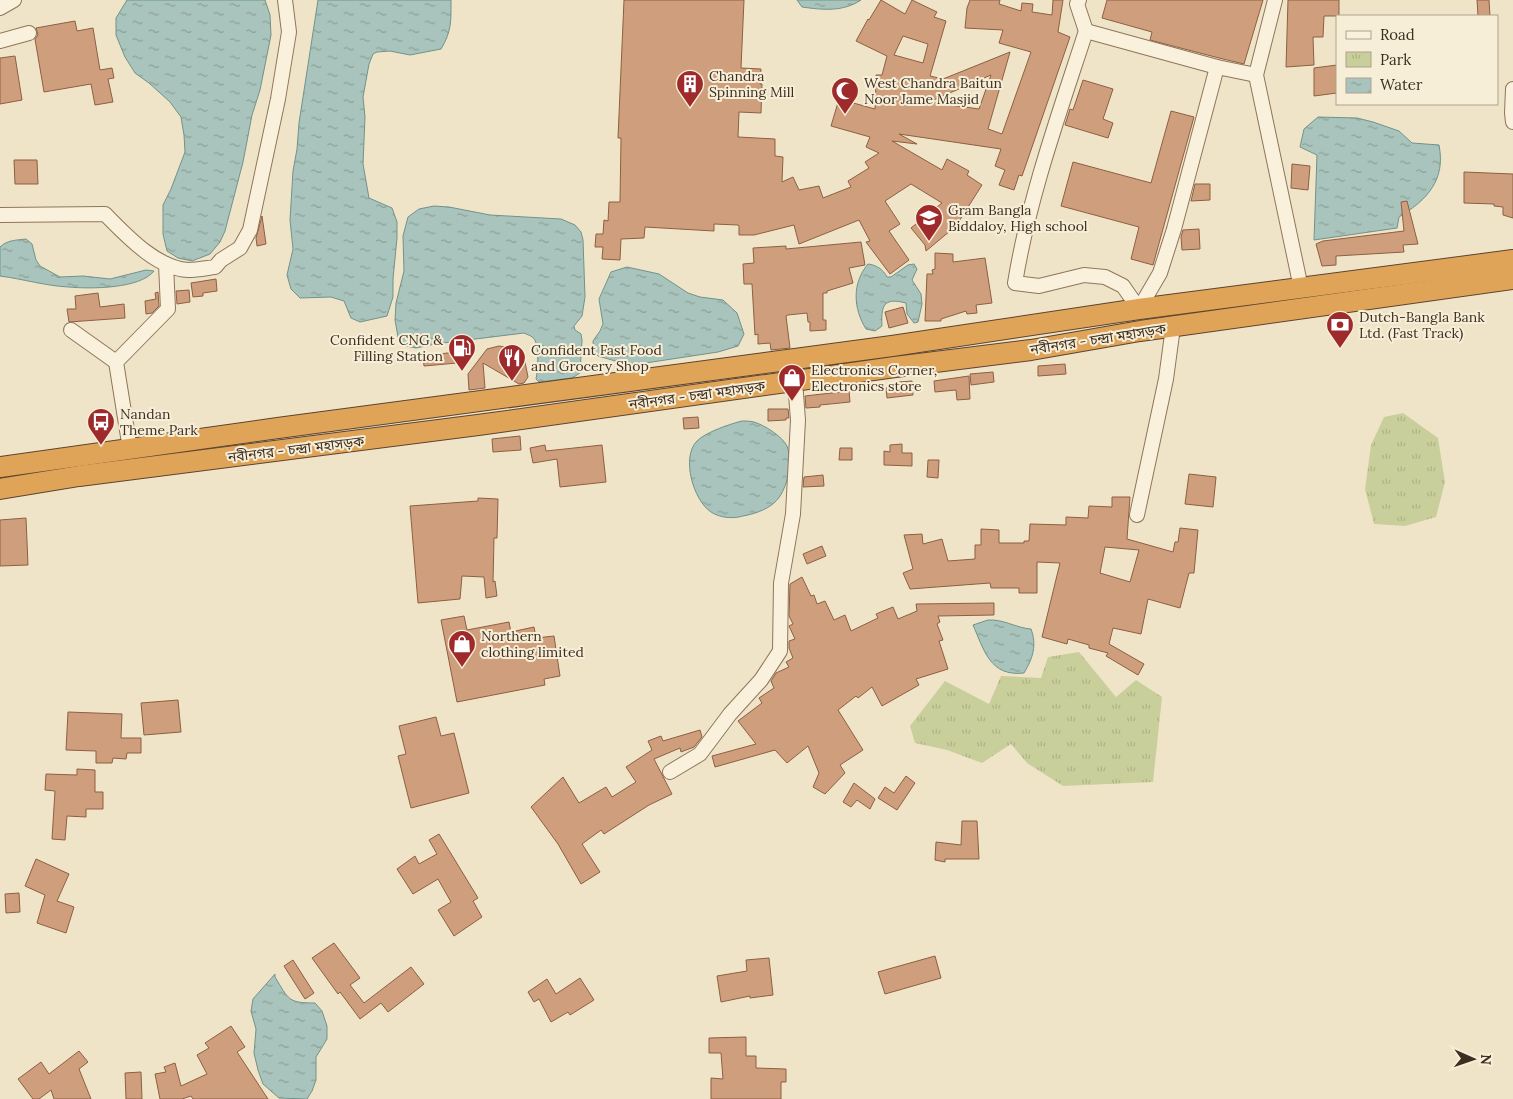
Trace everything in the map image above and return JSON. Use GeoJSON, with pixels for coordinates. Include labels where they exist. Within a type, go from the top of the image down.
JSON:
{"type":"FeatureCollection","features":[{"type":"Feature","properties":{"kind":"highway","name":"নবীনগর - চন্দ্রা মহাসড়ক"},"geometry":{"type":"LineString","coordinates":[[0,468],[872,349],[1139,309],[1513,260]]}},
{"type":"Feature","properties":{"kind":"highway","name":"নবীনগর - চন্দ্রা মহাসড়ক"},"geometry":{"type":"LineString","coordinates":[[0,489],[1031,350],[1140,330],[1513,279]]}},
{"type":"Feature","properties":{"kind":"highway"},"geometry":{"type":"LineString","coordinates":[[130,449],[132,470]]}},
{"type":"Feature","properties":{"kind":"street"},"geometry":{"type":"LineString","coordinates":[[0,8],[14,0]]}},
{"type":"Feature","properties":{"kind":"street"},"geometry":{"type":"LineString","coordinates":[[0,215],[105,214],[140,247],[166,264],[187,270],[215,267],[221,260],[240,248],[250,230],[278,99],[289,32],[284,0]]}},
{"type":"Feature","properties":{"kind":"street"},"geometry":{"type":"LineString","coordinates":[[1078,0],[1077,4],[1086,31],[1035,191],[1021,248],[1015,283],[1040,286],[1084,275],[1105,277],[1123,286],[1139,309],[1160,273],[1174,229],[1217,67]]}},
{"type":"Feature","properties":{"kind":"street"},"geometry":{"type":"LineString","coordinates":[[1275,0],[1256,75],[1301,288]]}},
{"type":"Feature","properties":{"kind":"street"},"geometry":{"type":"LineString","coordinates":[[1086,31],[1217,67],[1256,75]]}},
{"type":"Feature","properties":{"kind":"street"},"geometry":{"type":"LineString","coordinates":[[0,41],[29,33]]}},
{"type":"Feature","properties":{"kind":"street"},"geometry":{"type":"LineString","coordinates":[[1513,89],[1513,122]]}},
{"type":"Feature","properties":{"kind":"street"},"geometry":{"type":"LineString","coordinates":[[116,362],[168,309],[166,264]]}},
{"type":"Feature","properties":{"kind":"street"},"geometry":{"type":"LineString","coordinates":[[1136,516],[1166,379],[1173,327]]}},
{"type":"Feature","properties":{"kind":"street"},"geometry":{"type":"LineString","coordinates":[[72,330],[116,362],[130,449]]}},
{"type":"Feature","properties":{"kind":"street"},"geometry":{"type":"LineString","coordinates":[[670,772],[700,754],[730,714],[760,680],[780,651],[781,584],[793,514],[798,420],[795,381]]}},
{"type":"Feature","properties":{"kind":"green space"},"geometry":{"type":"Polygon","coordinates":[[[1403,413],[1438,438],[1445,482],[1436,517],[1405,526],[1374,524],[1365,489],[1371,445],[1384,417],[1403,413]]]}},
{"type":"Feature","properties":{"kind":"green space"},"geometry":{"type":"Polygon","coordinates":[[[1079,652],[1116,697],[1136,680],[1162,697],[1153,782],[1063,786],[1027,763],[1011,744],[982,763],[947,750],[915,743],[910,726],[945,681],[989,704],[1001,676],[1041,678],[1048,657],[1079,652]]]}},
{"type":"Feature","properties":{"kind":"water"},"geometry":{"type":"Polygon","coordinates":[[[127,0],[265,0],[270,15],[271,35],[260,90],[252,115],[243,162],[225,231],[220,242],[210,254],[192,261],[178,258],[167,251],[163,234],[163,205],[185,152],[181,117],[170,102],[135,73],[125,57],[116,35],[116,18],[127,0]]]}},
{"type":"Feature","properties":{"kind":"water"},"geometry":{"type":"Polygon","coordinates":[[[318,0],[451,0],[449,31],[441,49],[410,55],[390,51],[377,52],[373,54],[369,64],[363,97],[365,117],[363,164],[369,198],[392,208],[397,222],[397,238],[393,297],[387,316],[360,322],[351,318],[344,301],[331,297],[300,298],[291,289],[287,275],[293,249],[290,220],[293,171],[318,0]]]}},
{"type":"Feature","properties":{"kind":"water"},"geometry":{"type":"Polygon","coordinates":[[[797,0],[861,0],[847,7],[825,9],[802,7],[797,0]]]}},
{"type":"Feature","properties":{"kind":"water"},"geometry":{"type":"Polygon","coordinates":[[[1318,117],[1357,118],[1399,131],[1412,143],[1439,145],[1440,169],[1437,179],[1426,196],[1418,204],[1399,217],[1397,228],[1314,240],[1317,155],[1300,147],[1304,129],[1318,117]]]}},
{"type":"Feature","properties":{"kind":"water"},"geometry":{"type":"Polygon","coordinates":[[[434,206],[490,215],[561,219],[575,225],[581,232],[583,240],[585,297],[582,316],[574,326],[575,330],[581,334],[582,340],[580,373],[572,378],[539,382],[536,379],[538,359],[535,340],[524,333],[416,348],[406,346],[398,337],[395,320],[396,303],[404,271],[403,236],[408,217],[419,209],[434,206]]]}},
{"type":"Feature","properties":{"kind":"water"},"geometry":{"type":"Polygon","coordinates":[[[26,239],[32,244],[36,260],[40,266],[60,277],[83,276],[110,279],[146,270],[154,271],[138,281],[101,288],[78,288],[43,284],[0,276],[0,247],[9,242],[26,239]]]}},
{"type":"Feature","properties":{"kind":"water"},"geometry":{"type":"Polygon","coordinates":[[[868,264],[876,266],[887,277],[891,277],[908,265],[914,264],[917,269],[912,280],[921,294],[922,304],[918,322],[914,323],[907,314],[906,303],[892,301],[888,302],[883,308],[882,326],[875,331],[866,329],[859,313],[856,296],[859,279],[868,264]]]}},
{"type":"Feature","properties":{"kind":"water"},"geometry":{"type":"Polygon","coordinates":[[[627,267],[659,274],[688,293],[700,297],[723,300],[737,313],[744,334],[738,346],[718,352],[639,364],[619,362],[598,356],[594,351],[593,341],[603,324],[599,299],[611,272],[627,267]]]}},
{"type":"Feature","properties":{"kind":"water"},"geometry":{"type":"Polygon","coordinates":[[[742,421],[750,421],[763,426],[785,442],[789,458],[787,480],[779,498],[767,508],[739,517],[722,517],[711,512],[699,498],[691,478],[690,457],[692,448],[706,434],[742,421]]]}},
{"type":"Feature","properties":{"kind":"water"},"geometry":{"type":"Polygon","coordinates":[[[988,620],[1031,629],[1034,646],[1030,662],[1024,673],[1003,671],[990,660],[973,625],[988,620]]]}},
{"type":"Feature","properties":{"kind":"water"},"geometry":{"type":"Polygon","coordinates":[[[275,974],[275,977],[290,999],[299,1002],[315,1003],[322,1011],[327,1026],[327,1039],[316,1057],[316,1080],[307,1099],[279,1098],[263,1084],[258,1070],[254,1053],[256,1029],[251,1011],[253,999],[275,974]]]}},
{"type":"Feature","properties":{"kind":"building"},"geometry":{"type":"Polygon","coordinates":[[[624,0],[744,0],[741,68],[761,69],[761,113],[739,112],[738,137],[775,139],[775,156],[783,157],[782,182],[793,177],[799,190],[819,186],[823,198],[851,187],[848,181],[869,168],[865,162],[879,153],[866,147],[870,137],[831,126],[839,99],[875,109],[876,75],[882,75],[887,56],[856,41],[881,0],[905,14],[912,0],[937,12],[934,17],[946,21],[930,76],[943,79],[1010,52],[988,129],[1002,134],[1031,52],[999,43],[1003,30],[965,28],[967,8],[970,0],[1000,0],[999,4],[1021,11],[1022,3],[1033,4],[1032,12],[1052,15],[1053,0],[1063,0],[1058,32],[1070,37],[1022,176],[1019,175],[1014,190],[999,185],[1005,170],[995,166],[1001,149],[899,134],[917,144],[892,141],[942,170],[947,159],[969,171],[967,175],[982,185],[956,226],[926,251],[925,245],[911,228],[942,203],[911,184],[885,201],[900,224],[889,231],[909,260],[890,274],[866,242],[870,241],[859,220],[799,244],[794,225],[754,235],[739,235],[738,225],[714,224],[714,231],[645,227],[644,238],[621,239],[620,260],[602,259],[603,247],[595,247],[596,234],[603,234],[604,220],[608,221],[609,202],[620,202],[621,138],[618,138],[624,0]],[[903,36],[894,55],[923,63],[928,44],[903,36]],[[991,75],[929,102],[979,109],[991,75]]]}},
{"type":"Feature","properties":{"kind":"building"},"geometry":{"type":"Polygon","coordinates":[[[1107,0],[1263,0],[1244,64],[1150,40],[1152,32],[1102,18],[1107,0]]]}},
{"type":"Feature","properties":{"kind":"building"},"geometry":{"type":"Polygon","coordinates":[[[1288,0],[1339,0],[1339,15],[1324,16],[1323,37],[1313,37],[1314,65],[1286,67],[1288,0]]]}},
{"type":"Feature","properties":{"kind":"building"},"geometry":{"type":"Polygon","coordinates":[[[1477,0],[1489,0],[1490,15],[1478,15],[1477,0]]]}},
{"type":"Feature","properties":{"kind":"building"},"geometry":{"type":"Polygon","coordinates":[[[75,21],[77,31],[93,28],[100,70],[112,68],[114,78],[108,79],[113,102],[95,105],[91,84],[44,92],[35,39],[38,35],[36,28],[75,21]]]}},
{"type":"Feature","properties":{"kind":"building"},"geometry":{"type":"Polygon","coordinates":[[[15,56],[22,100],[0,104],[0,58],[15,56]]]}},
{"type":"Feature","properties":{"kind":"building"},"geometry":{"type":"Polygon","coordinates":[[[1336,65],[1336,93],[1314,96],[1314,68],[1336,65]]]}},
{"type":"Feature","properties":{"kind":"building"},"geometry":{"type":"Polygon","coordinates":[[[1083,80],[1113,89],[1103,119],[1113,123],[1108,138],[1065,125],[1070,109],[1073,110],[1083,80]]]}},
{"type":"Feature","properties":{"kind":"building"},"geometry":{"type":"Polygon","coordinates":[[[1171,111],[1194,117],[1153,265],[1131,259],[1139,227],[1061,206],[1073,162],[1151,183],[1171,111]]]}},
{"type":"Feature","properties":{"kind":"building"},"geometry":{"type":"Polygon","coordinates":[[[14,160],[37,160],[38,184],[15,184],[14,160]]]}},
{"type":"Feature","properties":{"kind":"building"},"geometry":{"type":"Polygon","coordinates":[[[1292,164],[1310,166],[1308,190],[1291,188],[1292,164]]]}},
{"type":"Feature","properties":{"kind":"building"},"geometry":{"type":"Polygon","coordinates":[[[1464,172],[1513,174],[1513,218],[1503,215],[1503,207],[1494,206],[1494,204],[1464,203],[1464,172]]]}},
{"type":"Feature","properties":{"kind":"building"},"geometry":{"type":"Polygon","coordinates":[[[1195,184],[1210,184],[1210,200],[1191,201],[1195,184]]]}},
{"type":"Feature","properties":{"kind":"building"},"geometry":{"type":"Polygon","coordinates":[[[1407,201],[1418,244],[1403,245],[1404,252],[1336,256],[1336,265],[1322,266],[1316,244],[1323,241],[1404,231],[1401,202],[1407,201]]]}},
{"type":"Feature","properties":{"kind":"building"},"geometry":{"type":"Polygon","coordinates":[[[262,216],[266,244],[257,246],[256,238],[262,216]]]}},
{"type":"Feature","properties":{"kind":"building"},"geometry":{"type":"Polygon","coordinates":[[[1199,229],[1200,249],[1182,250],[1181,237],[1183,230],[1199,229]]]}},
{"type":"Feature","properties":{"kind":"building"},"geometry":{"type":"Polygon","coordinates":[[[861,242],[865,265],[849,268],[853,283],[823,293],[823,320],[826,320],[826,330],[810,331],[807,313],[788,315],[786,316],[790,348],[771,350],[770,343],[758,344],[758,334],[755,335],[752,284],[744,284],[743,264],[754,263],[753,248],[786,246],[786,249],[861,242]]]}},
{"type":"Feature","properties":{"kind":"building"},"geometry":{"type":"Polygon","coordinates":[[[935,253],[953,254],[953,262],[985,258],[992,303],[976,305],[977,313],[967,314],[966,311],[941,319],[941,321],[925,321],[927,274],[933,274],[932,270],[935,269],[935,253]]]}},
{"type":"Feature","properties":{"kind":"building"},"geometry":{"type":"Polygon","coordinates":[[[216,279],[217,291],[193,297],[191,283],[216,279]]]}},
{"type":"Feature","properties":{"kind":"building"},"geometry":{"type":"Polygon","coordinates":[[[189,290],[190,302],[177,304],[176,291],[189,290]]]}},
{"type":"Feature","properties":{"kind":"building"},"geometry":{"type":"Polygon","coordinates":[[[158,292],[159,306],[152,313],[146,314],[145,301],[156,299],[155,293],[158,292]]]}},
{"type":"Feature","properties":{"kind":"building"},"geometry":{"type":"Polygon","coordinates":[[[98,293],[100,307],[124,304],[125,318],[69,322],[67,309],[76,309],[75,296],[98,293]]]}},
{"type":"Feature","properties":{"kind":"building"},"geometry":{"type":"Polygon","coordinates":[[[903,307],[908,323],[889,328],[885,312],[903,307]]]}},
{"type":"Feature","properties":{"kind":"building"},"geometry":{"type":"Polygon","coordinates":[[[499,346],[517,349],[525,362],[528,377],[524,383],[519,384],[483,363],[485,388],[469,390],[468,374],[487,349],[499,346]]]}},
{"type":"Feature","properties":{"kind":"building"},"geometry":{"type":"Polygon","coordinates":[[[456,352],[457,363],[424,366],[423,356],[456,352]]]}},
{"type":"Feature","properties":{"kind":"building"},"geometry":{"type":"Polygon","coordinates":[[[1065,364],[1066,374],[1038,376],[1038,366],[1065,364]]]}},
{"type":"Feature","properties":{"kind":"building"},"geometry":{"type":"Polygon","coordinates":[[[993,372],[994,382],[971,385],[970,374],[993,372]]]}},
{"type":"Feature","properties":{"kind":"building"},"geometry":{"type":"Polygon","coordinates":[[[969,376],[970,399],[957,400],[956,390],[935,392],[934,381],[969,376]]]}},
{"type":"Feature","properties":{"kind":"building"},"geometry":{"type":"Polygon","coordinates":[[[912,381],[913,395],[887,398],[886,388],[899,387],[899,382],[912,381]]]}},
{"type":"Feature","properties":{"kind":"building"},"geometry":{"type":"Polygon","coordinates":[[[849,391],[850,402],[806,408],[805,396],[849,391]]]}},
{"type":"Feature","properties":{"kind":"building"},"geometry":{"type":"Polygon","coordinates":[[[768,409],[788,409],[789,418],[786,418],[786,420],[768,421],[768,409]]]}},
{"type":"Feature","properties":{"kind":"building"},"geometry":{"type":"Polygon","coordinates":[[[698,417],[699,428],[684,429],[683,418],[698,417]]]}},
{"type":"Feature","properties":{"kind":"building"},"geometry":{"type":"Polygon","coordinates":[[[520,436],[521,450],[493,452],[492,439],[520,436]]]}},
{"type":"Feature","properties":{"kind":"building"},"geometry":{"type":"Polygon","coordinates":[[[902,444],[902,453],[912,453],[912,466],[884,465],[884,451],[890,452],[890,445],[902,444]]]}},
{"type":"Feature","properties":{"kind":"building"},"geometry":{"type":"Polygon","coordinates":[[[545,445],[546,451],[602,445],[606,482],[560,487],[557,459],[533,463],[530,448],[545,445]]]}},
{"type":"Feature","properties":{"kind":"building"},"geometry":{"type":"Polygon","coordinates":[[[840,448],[852,448],[852,460],[839,460],[840,448]]]}},
{"type":"Feature","properties":{"kind":"building"},"geometry":{"type":"Polygon","coordinates":[[[928,460],[939,460],[938,478],[927,477],[928,460]]]}},
{"type":"Feature","properties":{"kind":"building"},"geometry":{"type":"Polygon","coordinates":[[[1189,474],[1216,477],[1213,507],[1185,504],[1189,474]]]}},
{"type":"Feature","properties":{"kind":"building"},"geometry":{"type":"Polygon","coordinates":[[[823,475],[824,486],[803,487],[804,477],[823,475]]]}},
{"type":"Feature","properties":{"kind":"building"},"geometry":{"type":"Polygon","coordinates":[[[1112,497],[1130,497],[1127,539],[1173,552],[1175,542],[1178,542],[1180,528],[1198,530],[1194,573],[1189,573],[1180,608],[1148,599],[1141,634],[1113,628],[1109,644],[1144,664],[1138,675],[1106,656],[1108,653],[1089,648],[1089,645],[1068,639],[1067,644],[1042,637],[1060,563],[1037,562],[1037,593],[1019,593],[1019,588],[991,588],[990,583],[910,589],[903,573],[913,569],[904,535],[922,534],[923,544],[942,539],[948,561],[975,559],[975,545],[981,545],[981,529],[999,530],[999,543],[1024,543],[1024,541],[1029,541],[1030,524],[1066,525],[1066,517],[1088,518],[1089,506],[1112,507],[1112,497]],[[1105,547],[1100,573],[1130,582],[1139,550],[1105,547]]]}},
{"type":"Feature","properties":{"kind":"building"},"geometry":{"type":"Polygon","coordinates":[[[478,498],[498,499],[497,538],[494,538],[493,582],[495,581],[497,596],[486,598],[484,577],[462,576],[460,599],[418,603],[410,506],[478,501],[478,498]]]}},
{"type":"Feature","properties":{"kind":"building"},"geometry":{"type":"Polygon","coordinates":[[[26,518],[28,565],[0,566],[0,520],[26,518]]]}},
{"type":"Feature","properties":{"kind":"building"},"geometry":{"type":"Polygon","coordinates":[[[822,546],[826,556],[807,564],[803,554],[822,546]]]}},
{"type":"Feature","properties":{"kind":"building"},"geometry":{"type":"Polygon","coordinates":[[[802,577],[811,596],[814,595],[817,604],[825,601],[834,620],[845,615],[851,631],[878,618],[876,614],[893,607],[898,619],[917,611],[916,604],[994,603],[994,615],[938,616],[940,622],[937,624],[943,640],[939,641],[948,669],[916,679],[919,685],[882,706],[872,687],[858,698],[856,696],[838,710],[863,750],[840,765],[845,773],[825,794],[813,787],[819,773],[808,746],[787,763],[775,750],[715,767],[712,756],[756,744],[738,721],[762,703],[759,698],[774,688],[771,681],[776,673],[789,667],[786,662],[793,658],[789,648],[789,641],[795,639],[789,626],[793,624],[789,616],[790,584],[802,577]]]}},
{"type":"Feature","properties":{"kind":"building"},"geometry":{"type":"Polygon","coordinates":[[[464,616],[467,630],[509,622],[511,632],[534,627],[536,638],[554,636],[560,676],[544,679],[545,685],[457,702],[441,620],[464,616]]]}},
{"type":"Feature","properties":{"kind":"building"},"geometry":{"type":"Polygon","coordinates":[[[178,700],[181,732],[144,735],[141,703],[178,700]]]}},
{"type":"Feature","properties":{"kind":"building"},"geometry":{"type":"Polygon","coordinates":[[[68,712],[122,714],[121,738],[141,738],[141,753],[127,753],[126,759],[113,758],[112,763],[96,763],[96,751],[66,750],[68,712]]]}},
{"type":"Feature","properties":{"kind":"building"},"geometry":{"type":"Polygon","coordinates":[[[436,717],[441,736],[454,733],[469,793],[411,808],[398,756],[406,754],[399,726],[436,717]]]}},
{"type":"Feature","properties":{"kind":"building"},"geometry":{"type":"Polygon","coordinates":[[[700,730],[702,737],[694,747],[681,752],[680,748],[654,759],[672,794],[649,805],[604,834],[601,830],[582,844],[600,872],[581,884],[558,844],[531,807],[563,777],[579,803],[606,787],[612,797],[636,782],[626,767],[652,750],[648,741],[661,736],[663,741],[700,730]]]}},
{"type":"Feature","properties":{"kind":"building"},"geometry":{"type":"Polygon","coordinates":[[[77,769],[95,770],[95,792],[103,792],[103,809],[86,809],[86,817],[67,816],[65,840],[52,839],[55,791],[45,790],[46,774],[77,775],[77,769]]]}},
{"type":"Feature","properties":{"kind":"building"},"geometry":{"type":"Polygon","coordinates":[[[906,776],[915,783],[897,810],[878,798],[885,787],[894,793],[906,776]]]}},
{"type":"Feature","properties":{"kind":"building"},"geometry":{"type":"Polygon","coordinates":[[[854,783],[875,799],[870,809],[857,800],[851,807],[843,802],[854,783]]]}},
{"type":"Feature","properties":{"kind":"building"},"geometry":{"type":"Polygon","coordinates":[[[962,821],[977,821],[979,859],[945,859],[945,862],[935,860],[936,842],[961,845],[962,821]]]}},
{"type":"Feature","properties":{"kind":"building"},"geometry":{"type":"Polygon","coordinates":[[[439,834],[478,898],[473,901],[482,917],[454,936],[438,910],[451,902],[438,879],[413,894],[397,869],[415,856],[419,864],[437,854],[429,840],[439,834]]]}},
{"type":"Feature","properties":{"kind":"building"},"geometry":{"type":"Polygon","coordinates":[[[36,859],[69,874],[57,901],[74,907],[66,933],[37,923],[45,895],[25,886],[36,859]]]}},
{"type":"Feature","properties":{"kind":"building"},"geometry":{"type":"Polygon","coordinates":[[[19,893],[20,912],[6,913],[5,894],[19,893]]]}},
{"type":"Feature","properties":{"kind":"building"},"geometry":{"type":"Polygon","coordinates":[[[334,943],[360,978],[350,985],[364,1003],[411,967],[424,984],[388,1012],[381,1003],[360,1019],[340,992],[338,994],[312,958],[334,943]]]}},
{"type":"Feature","properties":{"kind":"building"},"geometry":{"type":"Polygon","coordinates":[[[935,956],[941,978],[885,994],[878,972],[935,956]]]}},
{"type":"Feature","properties":{"kind":"building"},"geometry":{"type":"Polygon","coordinates":[[[769,958],[773,995],[750,998],[750,996],[721,1002],[717,976],[747,971],[746,960],[769,958]]]}},
{"type":"Feature","properties":{"kind":"building"},"geometry":{"type":"Polygon","coordinates":[[[293,960],[314,993],[305,999],[284,966],[293,960]]]}},
{"type":"Feature","properties":{"kind":"building"},"geometry":{"type":"Polygon","coordinates":[[[580,978],[594,1000],[570,1015],[568,1012],[551,1022],[539,999],[534,1002],[528,992],[547,979],[556,994],[580,978]]]}},
{"type":"Feature","properties":{"kind":"building"},"geometry":{"type":"Polygon","coordinates":[[[231,1026],[245,1047],[237,1052],[268,1099],[193,1099],[191,1096],[182,1099],[160,1099],[155,1074],[166,1072],[164,1067],[175,1063],[181,1086],[207,1074],[197,1055],[209,1048],[205,1043],[231,1026]]]}},
{"type":"Feature","properties":{"kind":"building"},"geometry":{"type":"Polygon","coordinates":[[[746,1037],[746,1056],[756,1056],[756,1068],[786,1069],[786,1082],[781,1082],[781,1099],[711,1099],[711,1078],[723,1079],[721,1053],[709,1053],[709,1038],[746,1037]]]}},
{"type":"Feature","properties":{"kind":"building"},"geometry":{"type":"Polygon","coordinates":[[[79,1051],[88,1062],[79,1069],[91,1099],[54,1099],[51,1090],[39,1099],[33,1099],[18,1079],[41,1062],[49,1074],[79,1051]]]}},
{"type":"Feature","properties":{"kind":"building"},"geometry":{"type":"Polygon","coordinates":[[[141,1072],[142,1099],[126,1099],[125,1073],[141,1072]]]}},
{"type":"Feature","properties":{"kind":"place","name":"Chandra Spinning Mill"},"geometry":{"type":"Point","coordinates":[690,108]}},
{"type":"Feature","properties":{"kind":"place","name":"West Chandra Baitun Noor Jame Masjid"},"geometry":{"type":"Point","coordinates":[845,115]}},
{"type":"Feature","properties":{"kind":"place","name":"Gram Bangla Biddaloy, High school"},"geometry":{"type":"Point","coordinates":[929,242]}},
{"type":"Feature","properties":{"kind":"place","name":"Dutch-Bangla Bank Ltd. (Fast Track)"},"geometry":{"type":"Point","coordinates":[1340,349]}},
{"type":"Feature","properties":{"kind":"place","name":"Confident CNG & Filling Station"},"geometry":{"type":"Point","coordinates":[462,372]}},
{"type":"Feature","properties":{"kind":"place","name":"Confident Fast Food and Grocery Shop"},"geometry":{"type":"Point","coordinates":[512,382]}},
{"type":"Feature","properties":{"kind":"place","name":"Electronics Corner, Electronics store"},"geometry":{"type":"Point","coordinates":[792,402]}},
{"type":"Feature","properties":{"kind":"place","name":"Nandan Theme Park"},"geometry":{"type":"Point","coordinates":[101,446]}},
{"type":"Feature","properties":{"kind":"place","name":"Northern clothing limited"},"geometry":{"type":"Point","coordinates":[462,668]}}]}
